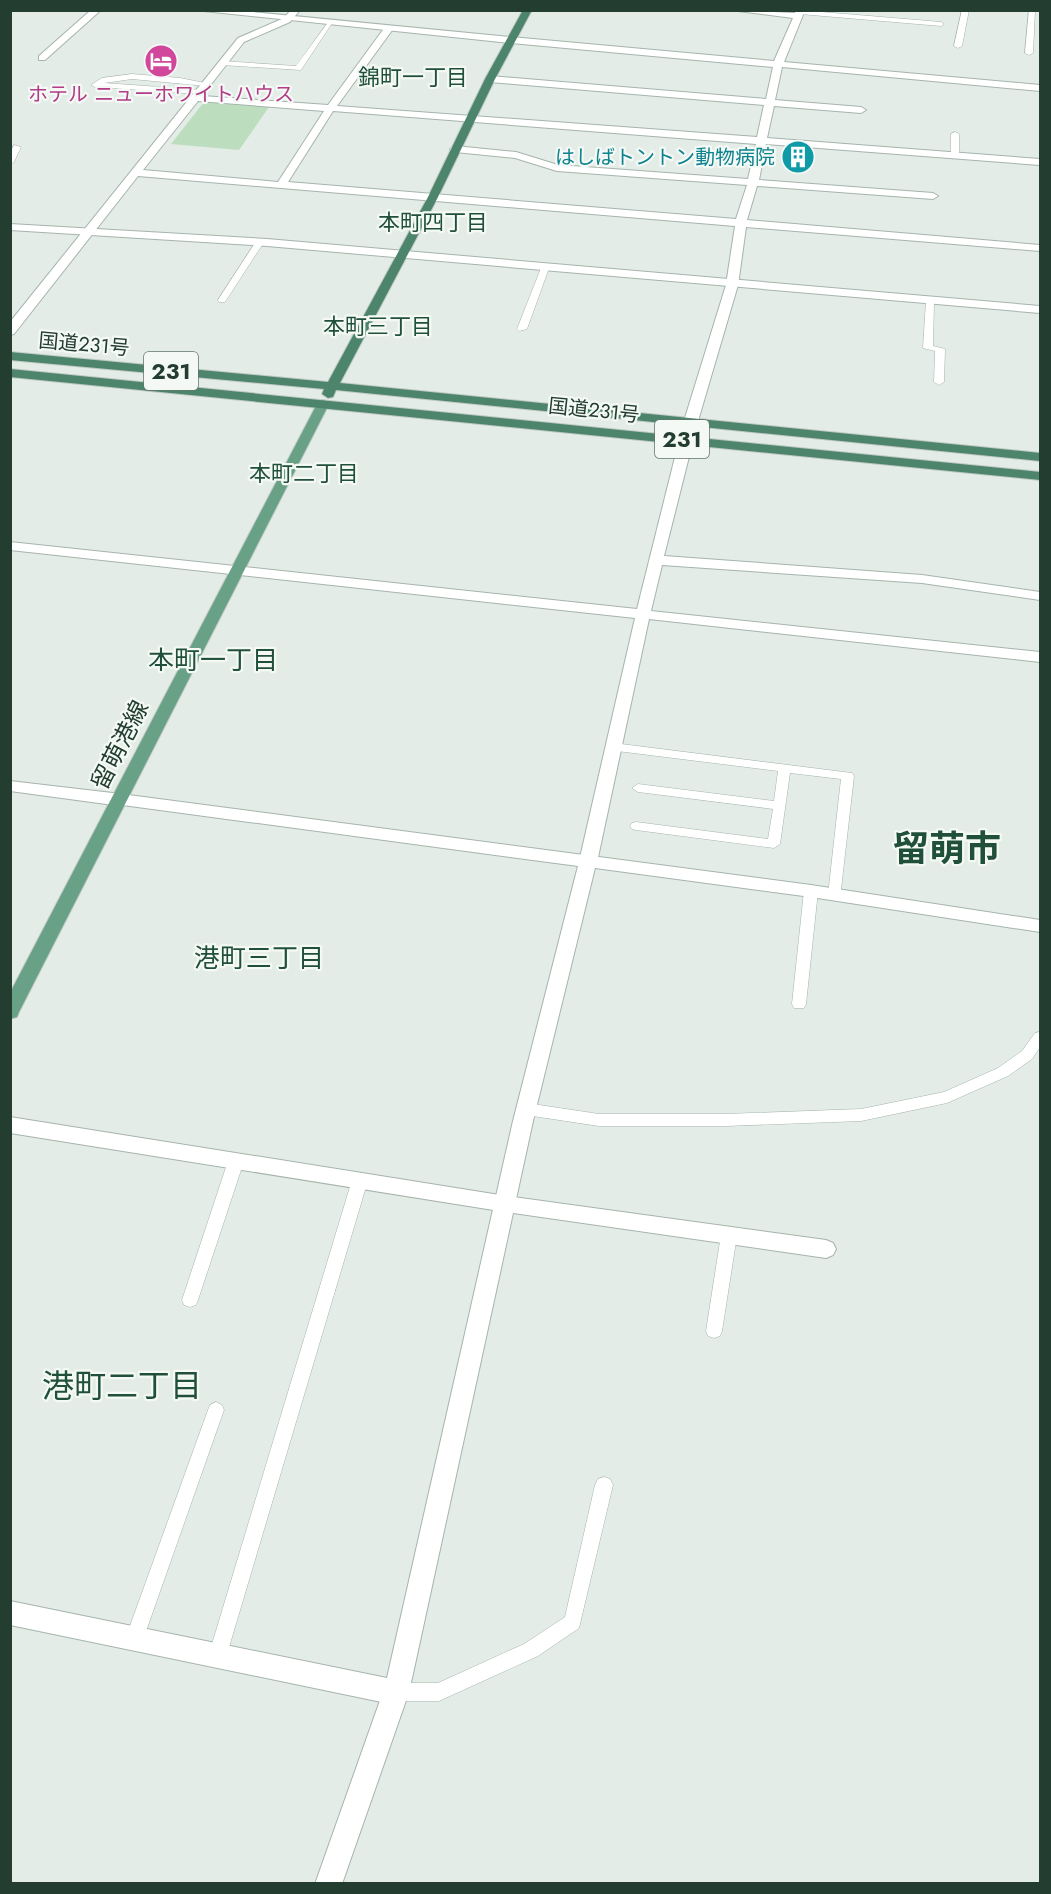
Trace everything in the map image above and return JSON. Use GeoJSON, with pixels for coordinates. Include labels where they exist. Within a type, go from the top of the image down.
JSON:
{"type":"FeatureCollection","features":[{"type":"Feature","properties":{"kind":"highway"},"geometry":{"type":"LineString","coordinates":[[323,404],[433,197],[490,79],[528,10]]}},
{"type":"Feature","properties":{"kind":"highway","name":"国道231号"},"geometry":{"type":"LineString","coordinates":[[10,356],[1041,457]]}},
{"type":"Feature","properties":{"kind":"highway","name":"国道231号"},"geometry":{"type":"LineString","coordinates":[[10,373],[1041,476]]}},
{"type":"Feature","properties":{"kind":"main road","name":"留萌港線"},"geometry":{"type":"LineString","coordinates":[[10,1012],[239,572],[323,404]]}},
{"type":"Feature","properties":{"kind":"street"},"geometry":{"type":"LineString","coordinates":[[42,58],[97,10]]}},
{"type":"Feature","properties":{"kind":"street"},"geometry":{"type":"LineString","coordinates":[[198,10],[1041,88]]}},
{"type":"Feature","properties":{"kind":"street"},"geometry":{"type":"LineString","coordinates":[[10,331],[241,40],[288,20],[296,10]]}},
{"type":"Feature","properties":{"kind":"street"},"geometry":{"type":"LineString","coordinates":[[328,1884],[396,1692],[525,1115],[588,861],[643,614],[691,421],[732,285],[741,223],[753,182],[778,64],[800,13],[734,10]]}},
{"type":"Feature","properties":{"kind":"street"},"geometry":{"type":"LineString","coordinates":[[282,184],[330,109],[388,29]]}},
{"type":"Feature","properties":{"kind":"street"},"geometry":{"type":"LineString","coordinates":[[490,79],[861,110]]}},
{"type":"Feature","properties":{"kind":"street"},"geometry":{"type":"LineString","coordinates":[[200,91],[330,109],[1041,162]]}},
{"type":"Feature","properties":{"kind":"street"},"geometry":{"type":"LineString","coordinates":[[455,149],[516,155],[557,168],[933,196]]}},
{"type":"Feature","properties":{"kind":"street"},"geometry":{"type":"LineString","coordinates":[[136,173],[1041,248]]}},
{"type":"Feature","properties":{"kind":"street"},"geometry":{"type":"LineString","coordinates":[[10,227],[91,229],[260,242],[732,285],[1041,310]]}},
{"type":"Feature","properties":{"kind":"street"},"geometry":{"type":"LineString","coordinates":[[10,546],[1041,657]]}},
{"type":"Feature","properties":{"kind":"street"},"geometry":{"type":"LineString","coordinates":[[656,560],[922,579],[1041,596]]}},
{"type":"Feature","properties":{"kind":"street"},"geometry":{"type":"LineString","coordinates":[[10,786],[811,891],[1041,926]]}},
{"type":"Feature","properties":{"kind":"street"},"geometry":{"type":"LineString","coordinates":[[10,1125],[506,1204],[826,1249]]}},
{"type":"Feature","properties":{"kind":"street"},"geometry":{"type":"LineString","coordinates":[[10,1613],[396,1692]]}},
{"type":"Feature","properties":{"kind":"lane"},"geometry":{"type":"LineString","coordinates":[[958,46],[966,10]]}},
{"type":"Feature","properties":{"kind":"lane"},"geometry":{"type":"LineString","coordinates":[[1029,53],[1032,10]]}},
{"type":"Feature","properties":{"kind":"lane"},"geometry":{"type":"LineString","coordinates":[[800,13],[941,24]]}},
{"type":"Feature","properties":{"kind":"lane"},"geometry":{"type":"LineString","coordinates":[[222,63],[298,68],[329,23]]}},
{"type":"Feature","properties":{"kind":"lane"},"geometry":{"type":"LineString","coordinates":[[118,76],[200,91],[95,85],[102,79],[118,76]]}},
{"type":"Feature","properties":{"kind":"lane"},"geometry":{"type":"LineString","coordinates":[[955,134],[955,155]]}},
{"type":"Feature","properties":{"kind":"lane"},"geometry":{"type":"LineString","coordinates":[[10,162],[17,147]]}},
{"type":"Feature","properties":{"kind":"lane"},"geometry":{"type":"LineString","coordinates":[[222,300],[260,242]]}},
{"type":"Feature","properties":{"kind":"lane"},"geometry":{"type":"LineString","coordinates":[[522,329],[545,268]]}},
{"type":"Feature","properties":{"kind":"lane"},"geometry":{"type":"LineString","coordinates":[[930,301],[928,348],[940,349],[939,382]]}},
{"type":"Feature","properties":{"kind":"lane"},"geometry":{"type":"LineString","coordinates":[[613,747],[848,776],[835,895]]}},
{"type":"Feature","properties":{"kind":"lane"},"geometry":{"type":"LineString","coordinates":[[636,826],[774,844],[785,768]]}},
{"type":"Feature","properties":{"kind":"lane"},"geometry":{"type":"LineString","coordinates":[[639,788],[780,806]]}},
{"type":"Feature","properties":{"kind":"lane"},"geometry":{"type":"LineString","coordinates":[[799,1004],[811,891]]}},
{"type":"Feature","properties":{"kind":"lane"},"geometry":{"type":"LineString","coordinates":[[525,1115],[599,1120],[726,1120],[861,1115],[947,1097],[1003,1072],[1027,1055],[1041,1037]]}},
{"type":"Feature","properties":{"kind":"lane"},"geometry":{"type":"LineString","coordinates":[[190,1300],[236,1161]]}},
{"type":"Feature","properties":{"kind":"lane"},"geometry":{"type":"LineString","coordinates":[[218,1654],[360,1180]]}},
{"type":"Feature","properties":{"kind":"lane"},"geometry":{"type":"LineString","coordinates":[[714,1331],[729,1235]]}},
{"type":"Feature","properties":{"kind":"lane"},"geometry":{"type":"LineString","coordinates":[[135,1637],[216,1410]]}},
{"type":"Feature","properties":{"kind":"lane"},"geometry":{"type":"LineString","coordinates":[[396,1692],[439,1692],[531,1650],[573,1622],[604,1485]]}},
{"type":"Feature","properties":{"kind":"green space"},"geometry":{"type":"Polygon","coordinates":[[[204,102],[269,107],[239,150],[171,144],[204,102]]]}},
{"type":"Feature","properties":{"kind":"place","name":"ホテル ニューホワイトハウス"},"geometry":{"type":"Point","coordinates":[161,61]}},
{"type":"Feature","properties":{"kind":"place","name":"はしばトントン動物病院"},"geometry":{"type":"Point","coordinates":[798,157]}},
{"type":"Feature","properties":{"kind":"district","name":"錦町一丁目"},"geometry":{"type":"Point","coordinates":[413,77]}},
{"type":"Feature","properties":{"kind":"district","name":"本町四丁目"},"geometry":{"type":"Point","coordinates":[433,222]}},
{"type":"Feature","properties":{"kind":"district","name":"本町三丁目"},"geometry":{"type":"Point","coordinates":[378,326]}},
{"type":"Feature","properties":{"kind":"district","name":"本町二丁目"},"geometry":{"type":"Point","coordinates":[304,473]}},
{"type":"Feature","properties":{"kind":"district","name":"本町一丁目"},"geometry":{"type":"Point","coordinates":[213,660]}},
{"type":"Feature","properties":{"kind":"district","name":"留萌市"},"geometry":{"type":"Point","coordinates":[947,848]}},
{"type":"Feature","properties":{"kind":"district","name":"港町三丁目"},"geometry":{"type":"Point","coordinates":[259,958]}},
{"type":"Feature","properties":{"kind":"district","name":"港町二丁目"},"geometry":{"type":"Point","coordinates":[122,1386]}}]}
